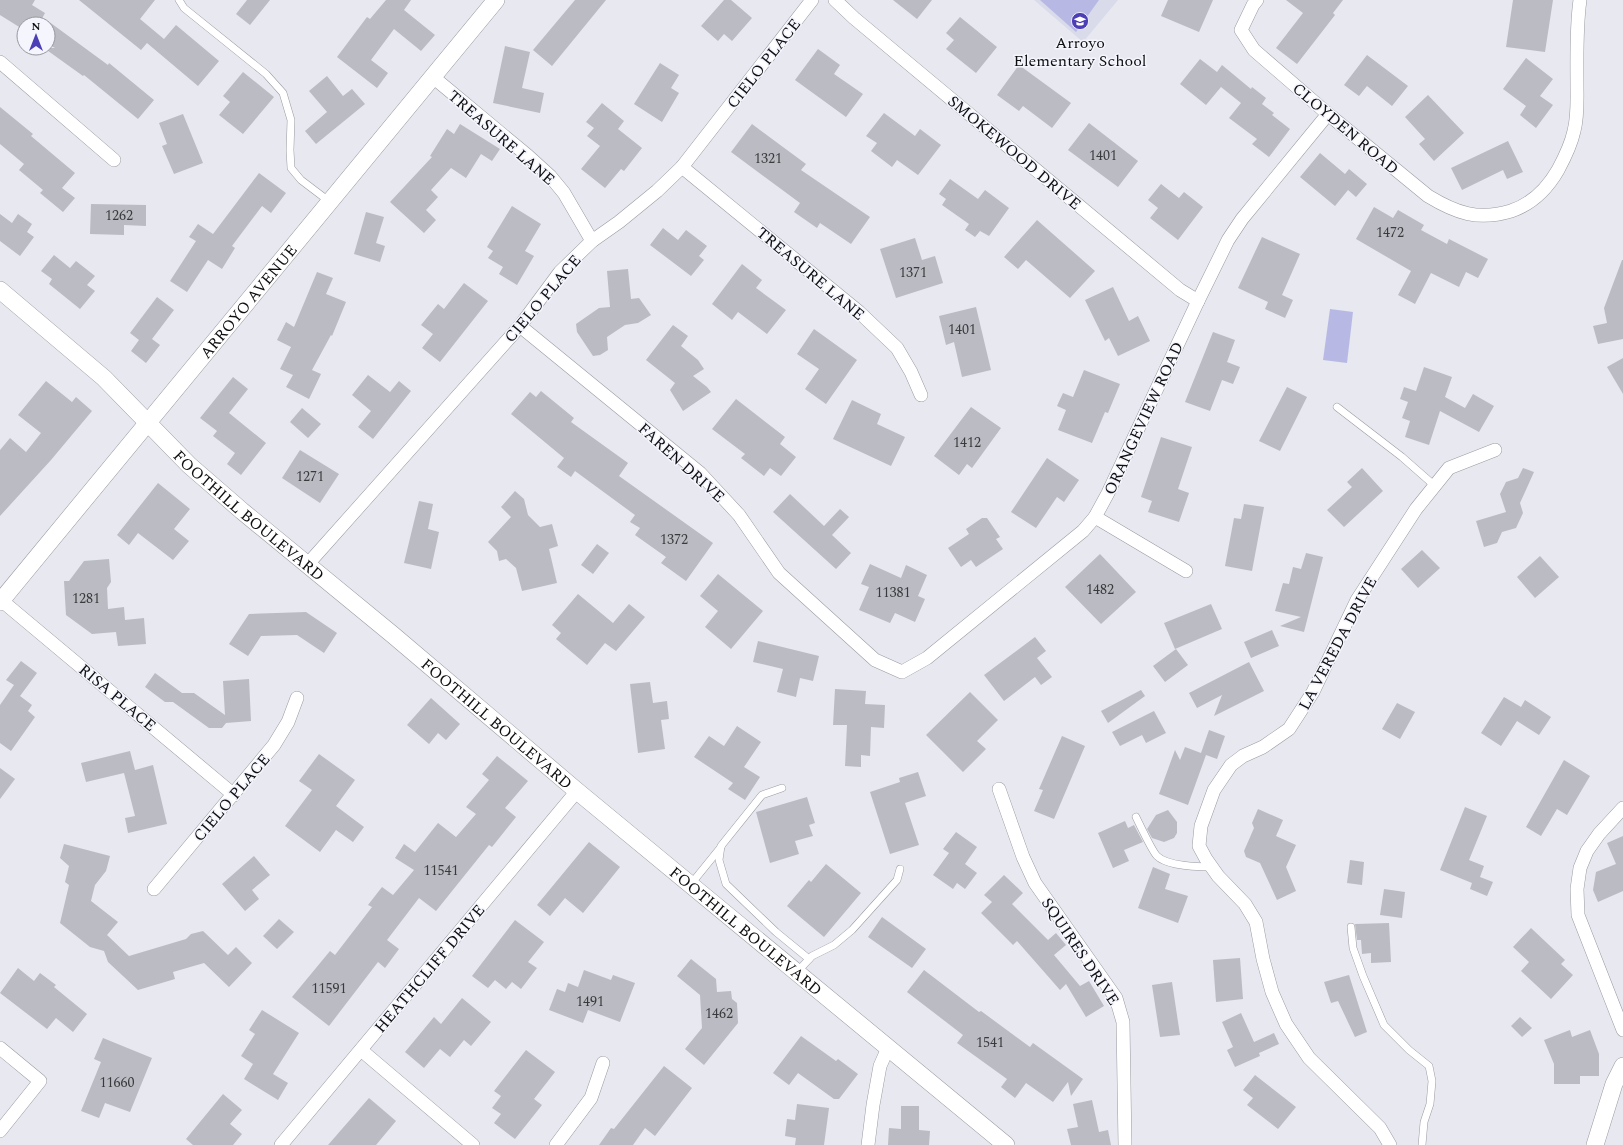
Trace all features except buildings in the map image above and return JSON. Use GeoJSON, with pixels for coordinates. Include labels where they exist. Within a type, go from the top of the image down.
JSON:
{"type":"FeatureCollection","features":[{"type":"Feature","properties":{"kind":"street","name":"ARROYO AVENUE"},"geometry":{"type":"LineString","coordinates":[[1,601],[496,0]]}},
{"type":"Feature","properties":{"kind":"street","name":"CIELO PLACE"},"geometry":{"type":"LineString","coordinates":[[307,565],[520,326],[560,272],[592,240],[619,222],[652,196],[682,167],[812,0]]}},
{"type":"Feature","properties":{"kind":"street","name":"SMOKEWOOD DRIVE"},"geometry":{"type":"LineString","coordinates":[[835,0],[854,18],[1180,290],[1198,301]]}},
{"type":"Feature","properties":{"kind":"street","name":"CLOYDEN ROAD"},"geometry":{"type":"LineString","coordinates":[[1257,0],[1241,30],[1254,50],[1328,114],[1428,196],[1444,206],[1461,213],[1496,215],[1533,201],[1552,181],[1566,154],[1574,130],[1577,104],[1577,37],[1580,0]]}},
{"type":"Feature","properties":{"kind":"street"},"geometry":{"type":"LineString","coordinates":[[0,62],[114,160]]}},
{"type":"Feature","properties":{"kind":"street","name":"TREASURE LANE"},"geometry":{"type":"LineString","coordinates":[[433,77],[550,176],[564,193],[592,240]]}},
{"type":"Feature","properties":{"kind":"street","name":"ORANGEVIEW ROAD"},"geometry":{"type":"LineString","coordinates":[[902,672],[927,658],[1083,531],[1095,517],[1108,493],[1228,240],[1242,219],[1328,114]]}},
{"type":"Feature","properties":{"kind":"street","name":"TREASURE LANE"},"geometry":{"type":"LineString","coordinates":[[682,167],[858,312],[897,348],[911,372],[921,395]]}},
{"type":"Feature","properties":{"kind":"street","name":"FOOTHILL BOULEVARD"},"geometry":{"type":"LineString","coordinates":[[0,290],[104,378],[189,465],[577,791],[1006,1145]]}},
{"type":"Feature","properties":{"kind":"street","name":"FAREN DRIVE"},"geometry":{"type":"LineString","coordinates":[[520,326],[700,473],[739,515],[779,573],[875,660],[902,672]]}},
{"type":"Feature","properties":{"kind":"street","name":"LA VEREDA DRIVE"},"geometry":{"type":"LineString","coordinates":[[1390,1145],[1380,1128],[1309,1058],[1286,1024],[1272,992],[1263,959],[1256,922],[1245,904],[1212,868],[1206,859],[1199,846],[1201,826],[1214,790],[1231,765],[1243,756],[1263,747],[1289,729],[1314,692],[1357,600],[1416,509],[1449,468],[1495,450]]}},
{"type":"Feature","properties":{"kind":"street"},"geometry":{"type":"LineString","coordinates":[[1095,517],[1186,571]]}},
{"type":"Feature","properties":{"kind":"street","name":"RISA PLACE"},"geometry":{"type":"LineString","coordinates":[[1,601],[234,794]]}},
{"type":"Feature","properties":{"kind":"street","name":"CIELO PLACE"},"geometry":{"type":"LineString","coordinates":[[154,889],[274,746],[288,722],[297,698]]}},
{"type":"Feature","properties":{"kind":"street","name":"SQUIRES DRIVE"},"geometry":{"type":"LineString","coordinates":[[999,789],[1022,858],[1035,883],[1116,998],[1123,1022],[1125,1145]]}},
{"type":"Feature","properties":{"kind":"street","name":"HEATHCLIFF DRIVE"},"geometry":{"type":"LineString","coordinates":[[281,1145],[577,791]]}},
{"type":"Feature","properties":{"kind":"street"},"geometry":{"type":"LineString","coordinates":[[1623,808],[1599,834],[1587,851],[1580,868],[1577,889],[1578,915],[1623,1030]]}},
{"type":"Feature","properties":{"kind":"street"},"geometry":{"type":"LineString","coordinates":[[0,1048],[40,1081],[0,1131]]}},
{"type":"Feature","properties":{"kind":"street"},"geometry":{"type":"LineString","coordinates":[[868,1145],[880,1066],[888,1048]]}},
{"type":"Feature","properties":{"kind":"street"},"geometry":{"type":"LineString","coordinates":[[361,1050],[473,1145]]}},
{"type":"Feature","properties":{"kind":"street"},"geometry":{"type":"LineString","coordinates":[[556,1145],[591,1098],[603,1063]]}},
{"type":"Feature","properties":{"kind":"street"},"geometry":{"type":"LineString","coordinates":[[1595,1145],[1610,1096],[1623,1066]]}},
{"type":"Feature","properties":{"kind":"lane"},"geometry":{"type":"LineString","coordinates":[[179,0],[184,8],[266,74],[283,93],[292,120],[290,150],[292,168],[301,180],[330,202]]}},
{"type":"Feature","properties":{"kind":"lane"},"geometry":{"type":"LineString","coordinates":[[1337,407],[1402,457],[1434,486]]}},
{"type":"Feature","properties":{"kind":"lane"},"geometry":{"type":"LineString","coordinates":[[691,884],[762,795],[782,788]]}},
{"type":"Feature","properties":{"kind":"lane"},"geometry":{"type":"LineString","coordinates":[[1136,817],[1157,856],[1170,862],[1194,868],[1212,868]]}},
{"type":"Feature","properties":{"kind":"lane"},"geometry":{"type":"LineString","coordinates":[[721,846],[719,860],[726,884],[776,932],[809,959]]}},
{"type":"Feature","properties":{"kind":"lane"},"geometry":{"type":"LineString","coordinates":[[797,972],[812,956],[834,945],[852,930],[897,880],[900,869]]}},
{"type":"Feature","properties":{"kind":"lane"},"geometry":{"type":"LineString","coordinates":[[1351,927],[1353,948],[1369,991],[1384,1025],[1429,1066],[1432,1081],[1430,1104],[1424,1122],[1422,1145]]}},
{"type":"Feature","properties":{"kind":"shaded area","name":"Arroyo Elementary School"},"geometry":{"type":"Polygon","coordinates":[[[1034,0],[1118,0],[1083,42],[1034,0]]]}},
{"type":"Feature","properties":{"kind":"shaded area"},"geometry":{"type":"Polygon","coordinates":[[[1040,0],[1099,0],[1076,32],[1040,0]]]}},
{"type":"Feature","properties":{"kind":"shaded area"},"geometry":{"type":"Polygon","coordinates":[[[1330,309],[1353,312],[1347,363],[1323,360],[1330,309]]]}},
{"type":"Feature","properties":{"kind":"place","name":"Arroyo Elementary School"},"geometry":{"type":"Point","coordinates":[1080,21]}}]}
